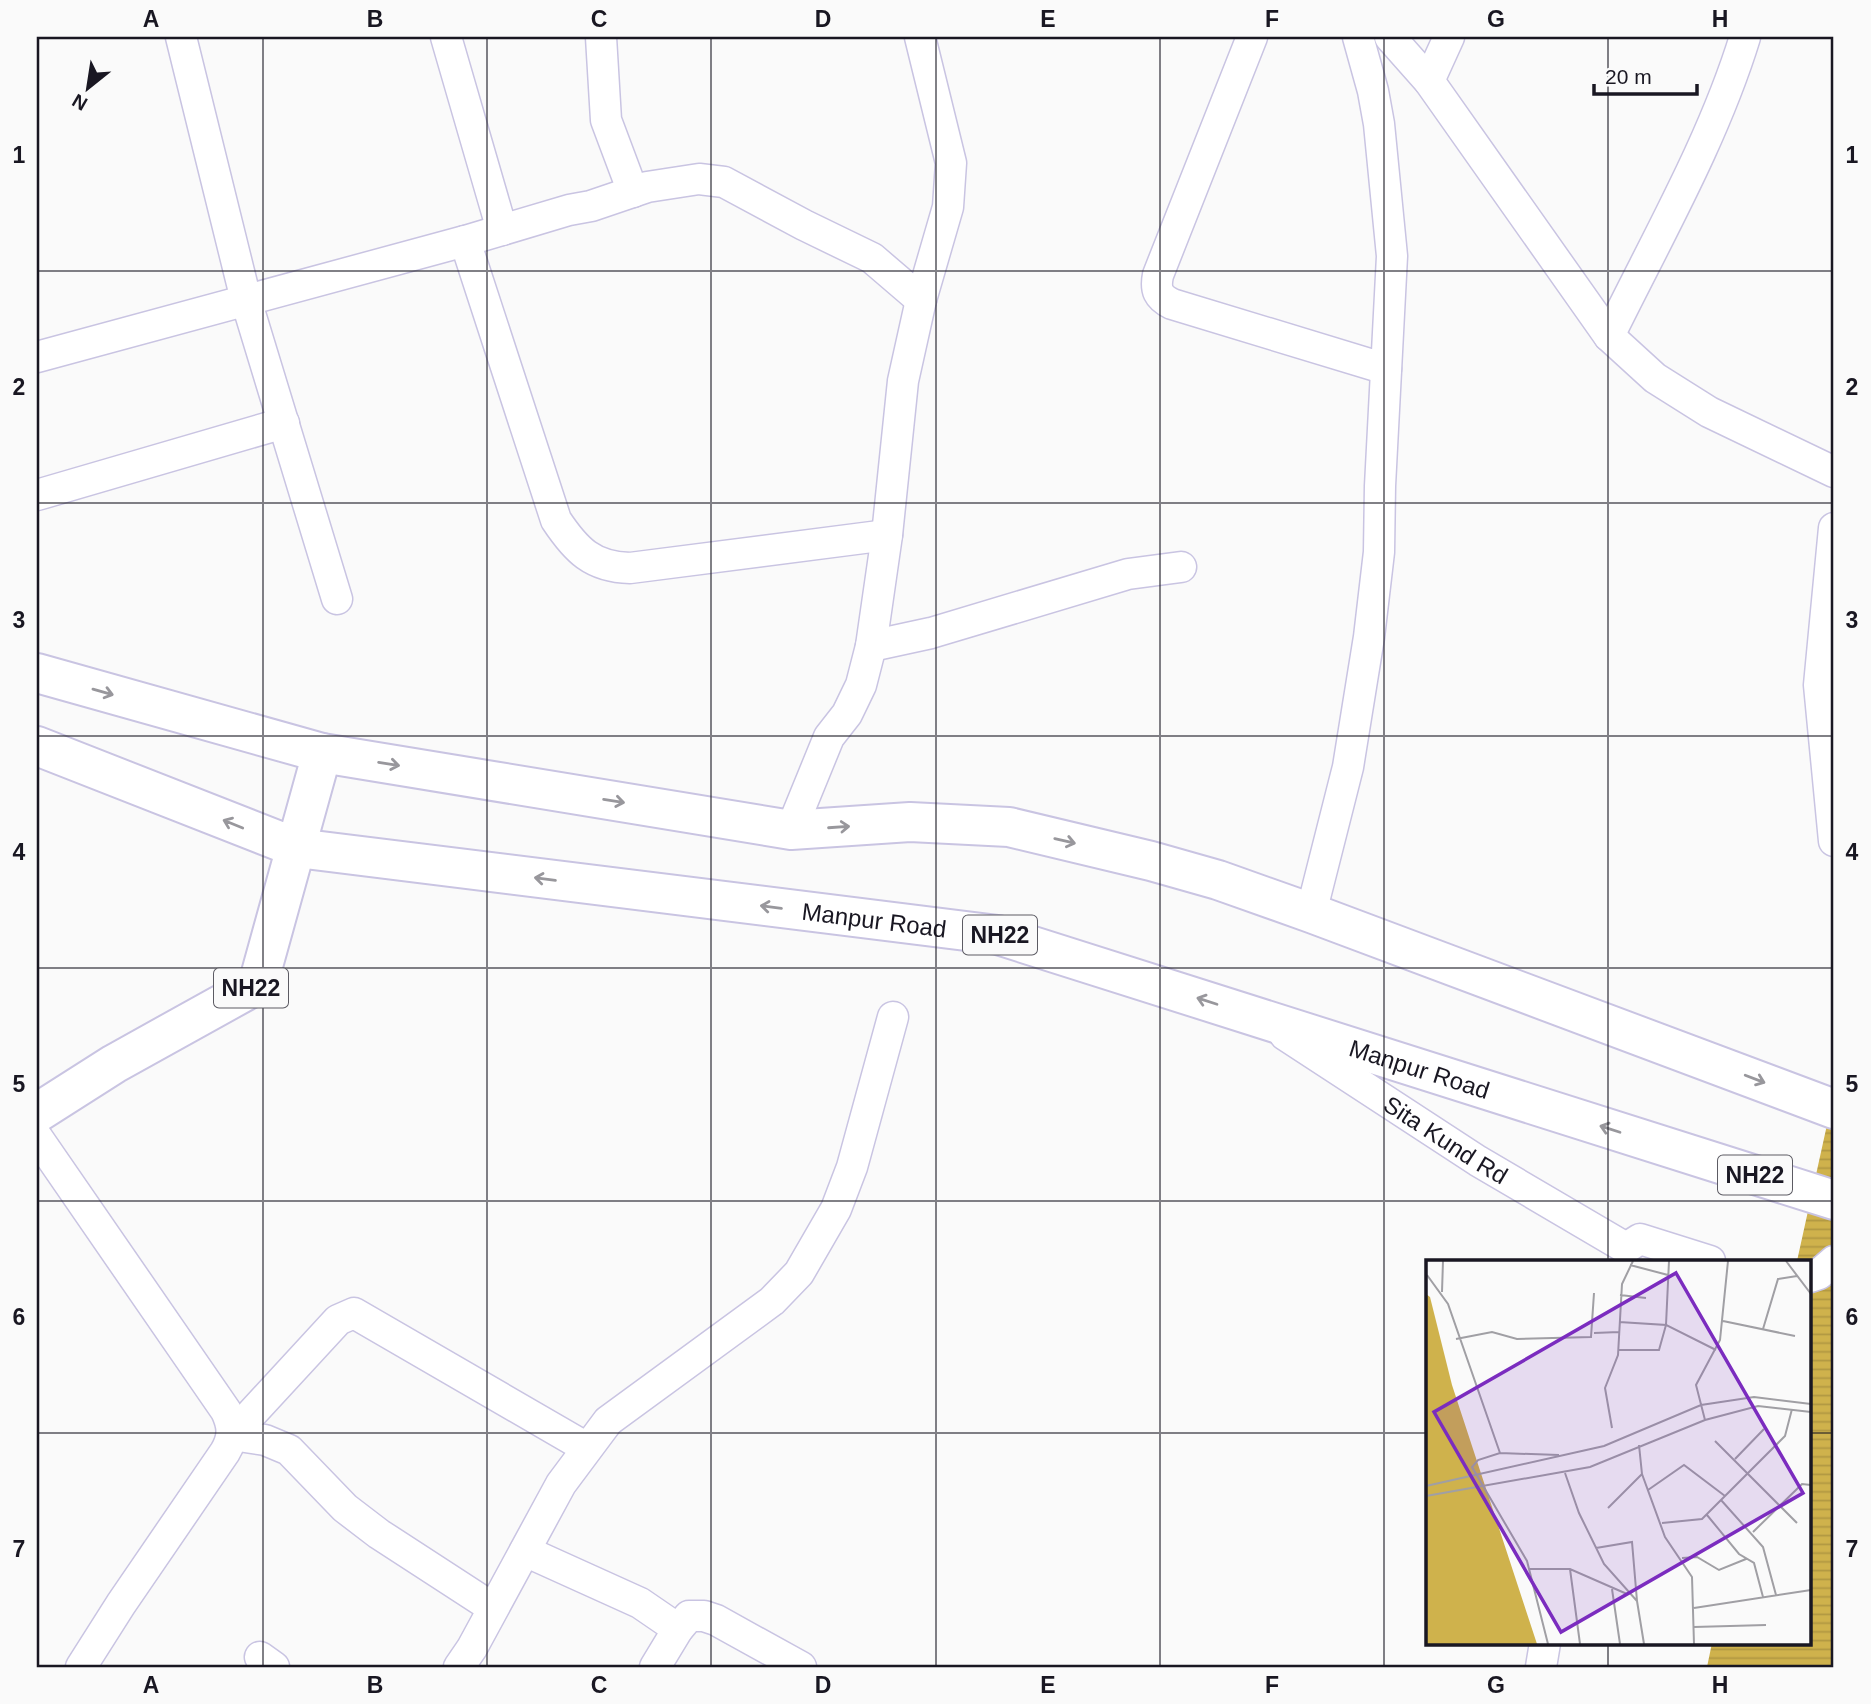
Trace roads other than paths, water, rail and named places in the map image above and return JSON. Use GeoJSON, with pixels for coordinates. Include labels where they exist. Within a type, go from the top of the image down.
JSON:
{"type":"FeatureCollection","features":[{"type":"Feature","properties":{"kind":"main road"},"geometry":{"type":"LineString","coordinates":[[37,673],[322,752],[791,830],[910,822],[1009,827],[1218,880],[1834,1109]]}},
{"type":"Feature","properties":{"kind":"main road","name":"Manpur Road"},"geometry":{"type":"LineString","coordinates":[[37,746],[296,848],[998,935],[1834,1200]]}},
{"type":"Feature","properties":{"kind":"main road","name":"NH22"},"geometry":{"type":"LineString","coordinates":[[37,1113],[114,1063],[258,984],[322,752]]}},
{"type":"Feature","properties":{"kind":"street"},"geometry":{"type":"LineString","coordinates":[[181,37],[246,300],[337,599]]}},
{"type":"Feature","properties":{"kind":"street"},"geometry":{"type":"LineString","coordinates":[[446,37],[502,230]]}},
{"type":"Feature","properties":{"kind":"street"},"geometry":{"type":"LineString","coordinates":[[601,37],[607,120],[633,192]]}},
{"type":"Feature","properties":{"kind":"street"},"geometry":{"type":"LineString","coordinates":[[791,830],[829,737],[846,715],[861,685],[871,646],[887,535],[903,381],[921,300],[948,207],[951,163],[920,37]]}},
{"type":"Feature","properties":{"kind":"street"},"geometry":{"type":"LineString","coordinates":[[1252,37],[1158,275],[1156,288],[1159,295],[1172,304],[1386,369]]}},
{"type":"Feature","properties":{"kind":"street"},"geometry":{"type":"LineString","coordinates":[[1311,913],[1348,767],[1369,637],[1379,552],[1392,256],[1379,124],[1358,37]]}},
{"type":"Feature","properties":{"kind":"street"},"geometry":{"type":"LineString","coordinates":[[1390,37],[1429,81],[1609,336],[1655,378],[1709,412],[1834,472]]}},
{"type":"Feature","properties":{"kind":"street"},"geometry":{"type":"LineString","coordinates":[[1429,81],[1449,37]]}},
{"type":"Feature","properties":{"kind":"street"},"geometry":{"type":"LineString","coordinates":[[1609,336],[1703,144],[1733,77],[1745,37]]}},
{"type":"Feature","properties":{"kind":"street"},"geometry":{"type":"LineString","coordinates":[[37,357],[465,241],[633,192],[672,182],[699,179],[724,182],[872,258],[921,300]]}},
{"type":"Feature","properties":{"kind":"street"},"geometry":{"type":"LineString","coordinates":[[465,241],[556,520],[572,544],[593,560],[612,567],[630,568],[887,535]]}},
{"type":"Feature","properties":{"kind":"street"},"geometry":{"type":"LineString","coordinates":[[37,495],[284,423]]}},
{"type":"Feature","properties":{"kind":"street"},"geometry":{"type":"LineString","coordinates":[[1834,528],[1819,685],[1834,841]]}},
{"type":"Feature","properties":{"kind":"street"},"geometry":{"type":"LineString","coordinates":[[871,646],[943,630],[1128,573],[1181,567]]}},
{"type":"Feature","properties":{"kind":"street"},"geometry":{"type":"LineString","coordinates":[[459,1667],[561,1485],[608,1421],[772,1301],[799,1273],[835,1209],[852,1167],[892,1017]]}},
{"type":"Feature","properties":{"kind":"street","name":"Sita Kund Rd"},"geometry":{"type":"LineString","coordinates":[[1260,1018],[1623,1255]]}},
{"type":"Feature","properties":{"kind":"street"},"geometry":{"type":"LineString","coordinates":[[37,1137],[226,1411],[231,1422],[232,1435]]}},
{"type":"Feature","properties":{"kind":"street"},"geometry":{"type":"LineString","coordinates":[[1623,1255],[1640,1238],[1707,1260]]}},
{"type":"Feature","properties":{"kind":"street"},"geometry":{"type":"LineString","coordinates":[[1812,1277],[1819,1275],[1834,1261]]}},
{"type":"Feature","properties":{"kind":"street"},"geometry":{"type":"LineString","coordinates":[[81,1667],[225,1452],[232,1435],[338,1320],[354,1313],[587,1448]]}},
{"type":"Feature","properties":{"kind":"street"},"geometry":{"type":"LineString","coordinates":[[232,1435],[265,1440],[289,1450],[330,1493],[362,1521],[493,1608]]}},
{"type":"Feature","properties":{"kind":"street"},"geometry":{"type":"LineString","coordinates":[[525,1551],[640,1603],[678,1629]]}},
{"type":"Feature","properties":{"kind":"street"},"geometry":{"type":"LineString","coordinates":[[655,1667],[689,1616],[704,1616],[716,1620],[801,1667]]}},
{"type":"Feature","properties":{"kind":"street"},"geometry":{"type":"LineString","coordinates":[[1541,1667],[1545,1644]]}}]}
